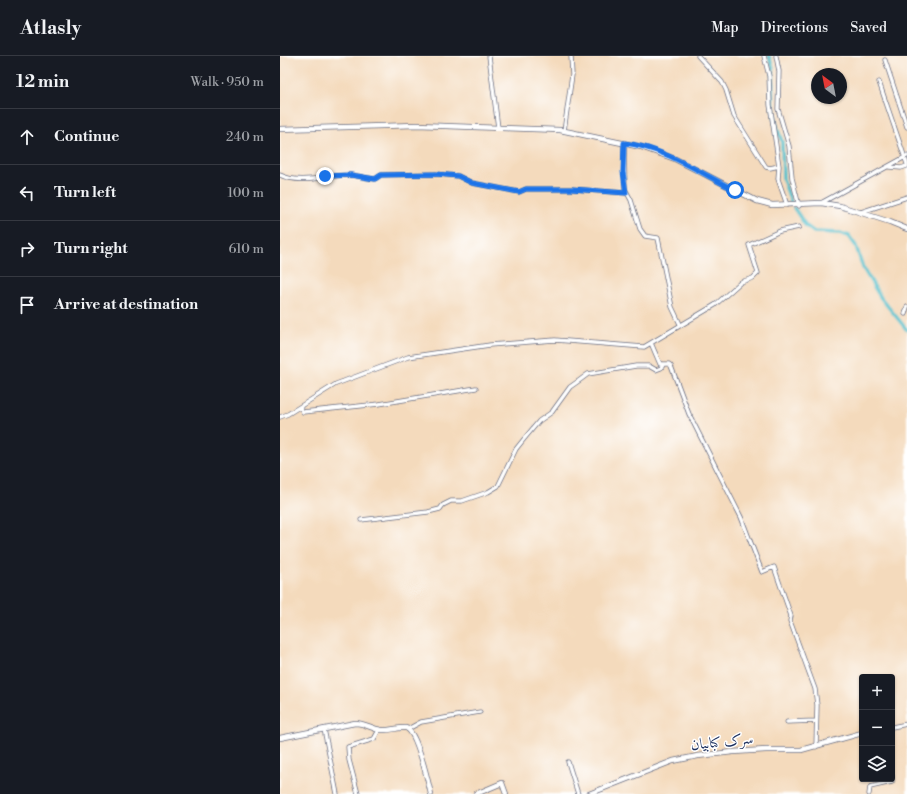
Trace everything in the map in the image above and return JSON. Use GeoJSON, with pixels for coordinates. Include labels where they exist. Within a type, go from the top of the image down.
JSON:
{"type":"FeatureCollection","features":[{"type":"Feature","properties":{"kind":"street"},"geometry":{"type":"LineString","coordinates":[[490,56],[498,128]]}},
{"type":"Feature","properties":{"kind":"street"},"geometry":{"type":"LineString","coordinates":[[564,131],[572,75],[571,56]]}},
{"type":"Feature","properties":{"kind":"street"},"geometry":{"type":"LineString","coordinates":[[698,56],[722,82],[734,116],[766,167],[770,168],[779,166]]}},
{"type":"Feature","properties":{"kind":"street"},"geometry":{"type":"LineString","coordinates":[[764,56],[769,76],[770,105],[779,166],[778,179],[787,205]]}},
{"type":"Feature","properties":{"kind":"street"},"geometry":{"type":"LineString","coordinates":[[776,56],[779,71],[778,109],[781,123],[790,146],[792,178],[799,206]]}},
{"type":"Feature","properties":{"kind":"street"},"geometry":{"type":"LineString","coordinates":[[885,60],[907,127]]}},
{"type":"Feature","properties":{"kind":"street"},"geometry":{"type":"LineString","coordinates":[[879,82],[906,156],[907,165],[901,168],[888,166]]}},
{"type":"Feature","properties":{"kind":"street"},"geometry":{"type":"LineString","coordinates":[[280,129],[417,125],[564,131],[641,147],[675,159],[757,201],[772,205],[799,206],[821,203],[840,206],[861,212],[907,230]]}},
{"type":"Feature","properties":{"kind":"street"},"geometry":{"type":"LineString","coordinates":[[624,143],[623,172],[626,193],[631,200],[640,229],[645,236],[658,238],[672,307],[680,324]]}},
{"type":"Feature","properties":{"kind":"street"},"geometry":{"type":"LineString","coordinates":[[821,203],[906,156]]}},
{"type":"Feature","properties":{"kind":"street"},"geometry":{"type":"LineString","coordinates":[[280,175],[285,178],[311,179],[325,176],[351,175],[375,179],[381,175],[436,174],[458,176],[472,183],[519,192],[526,189],[572,189],[626,193]]}},
{"type":"Feature","properties":{"kind":"street"},"geometry":{"type":"LineString","coordinates":[[861,212],[907,197]]}},
{"type":"Feature","properties":{"kind":"street"},"geometry":{"type":"LineString","coordinates":[[280,417],[300,407],[336,384],[408,357],[490,345],[555,340],[644,347],[651,344],[680,324],[715,305],[742,282],[753,278],[758,273],[749,246],[780,231],[799,226]]}},
{"type":"Feature","properties":{"kind":"street"},"geometry":{"type":"LineString","coordinates":[[905,314],[907,308]]}},
{"type":"Feature","properties":{"kind":"street"},"geometry":{"type":"LineString","coordinates":[[651,344],[658,361],[663,365]]}},
{"type":"Feature","properties":{"kind":"street"},"geometry":{"type":"LineString","coordinates":[[361,520],[428,512],[440,509],[443,505],[451,501],[462,501],[488,492],[498,486],[516,449],[539,421],[552,412],[570,387],[588,374],[636,366],[649,366],[656,370],[661,368],[663,365],[668,364],[671,366],[689,414],[741,516],[762,572],[774,567],[791,616],[790,621],[815,689],[817,704],[816,747]]}},
{"type":"Feature","properties":{"kind":"street"},"geometry":{"type":"LineString","coordinates":[[300,407],[303,412],[333,409],[378,404],[476,388]]}},
{"type":"Feature","properties":{"kind":"street"},"geometry":{"type":"LineString","coordinates":[[280,738],[360,723],[379,730],[389,731],[404,728],[408,729],[421,722],[480,712]]}},
{"type":"Feature","properties":{"kind":"street"},"geometry":{"type":"LineString","coordinates":[[788,722],[816,721]]}},
{"type":"Feature","properties":{"kind":"street"},"geometry":{"type":"LineString","coordinates":[[895,726],[907,724]]}},
{"type":"Feature","properties":{"kind":"street"},"geometry":{"type":"LineString","coordinates":[[324,729],[337,794]]}},
{"type":"Feature","properties":{"kind":"street"},"geometry":{"type":"LineString","coordinates":[[408,729],[418,748],[431,794]]}},
{"type":"Feature","properties":{"kind":"street"},"geometry":{"type":"LineString","coordinates":[[358,794],[349,760],[348,747],[374,739],[379,730]]}},
{"type":"Feature","properties":{"kind":"street","name":"سرک کبابیان"},"geometry":{"type":"LineString","coordinates":[[589,794],[636,774],[686,758],[766,750],[801,750],[859,734]]}},
{"type":"Feature","properties":{"kind":"street"},"geometry":{"type":"LineString","coordinates":[[568,762],[578,794]]}},
{"type":"Feature","properties":{"kind":"street"},"geometry":{"type":"LineString","coordinates":[[870,794],[870,787],[892,782]]}},
{"type":"Feature","properties":{"kind":"street"},"geometry":{"type":"LineString","coordinates":[[476,794],[502,783],[506,794]]}},
{"type":"Feature","properties":{"kind":"waterway"},"geometry":{"type":"LineString","coordinates":[[769,56],[773,69],[772,101],[776,124],[782,142],[783,179],[791,202]]}},
{"type":"Feature","properties":{"kind":"waterway"},"geometry":{"type":"LineString","coordinates":[[794,208],[806,226],[814,232],[840,233],[849,236],[856,246],[863,268],[881,298],[907,330]]}},
{"type":"Feature","properties":{"kind":"route"},"geometry":{"type":"LineString","coordinates":[[325,176],[351,175],[375,179],[381,175],[436,174],[458,176],[472,183],[500,187],[519,192],[526,189],[572,189],[626,193],[623,172],[624,143],[626,143],[675,159],[735,190]]}}]}
